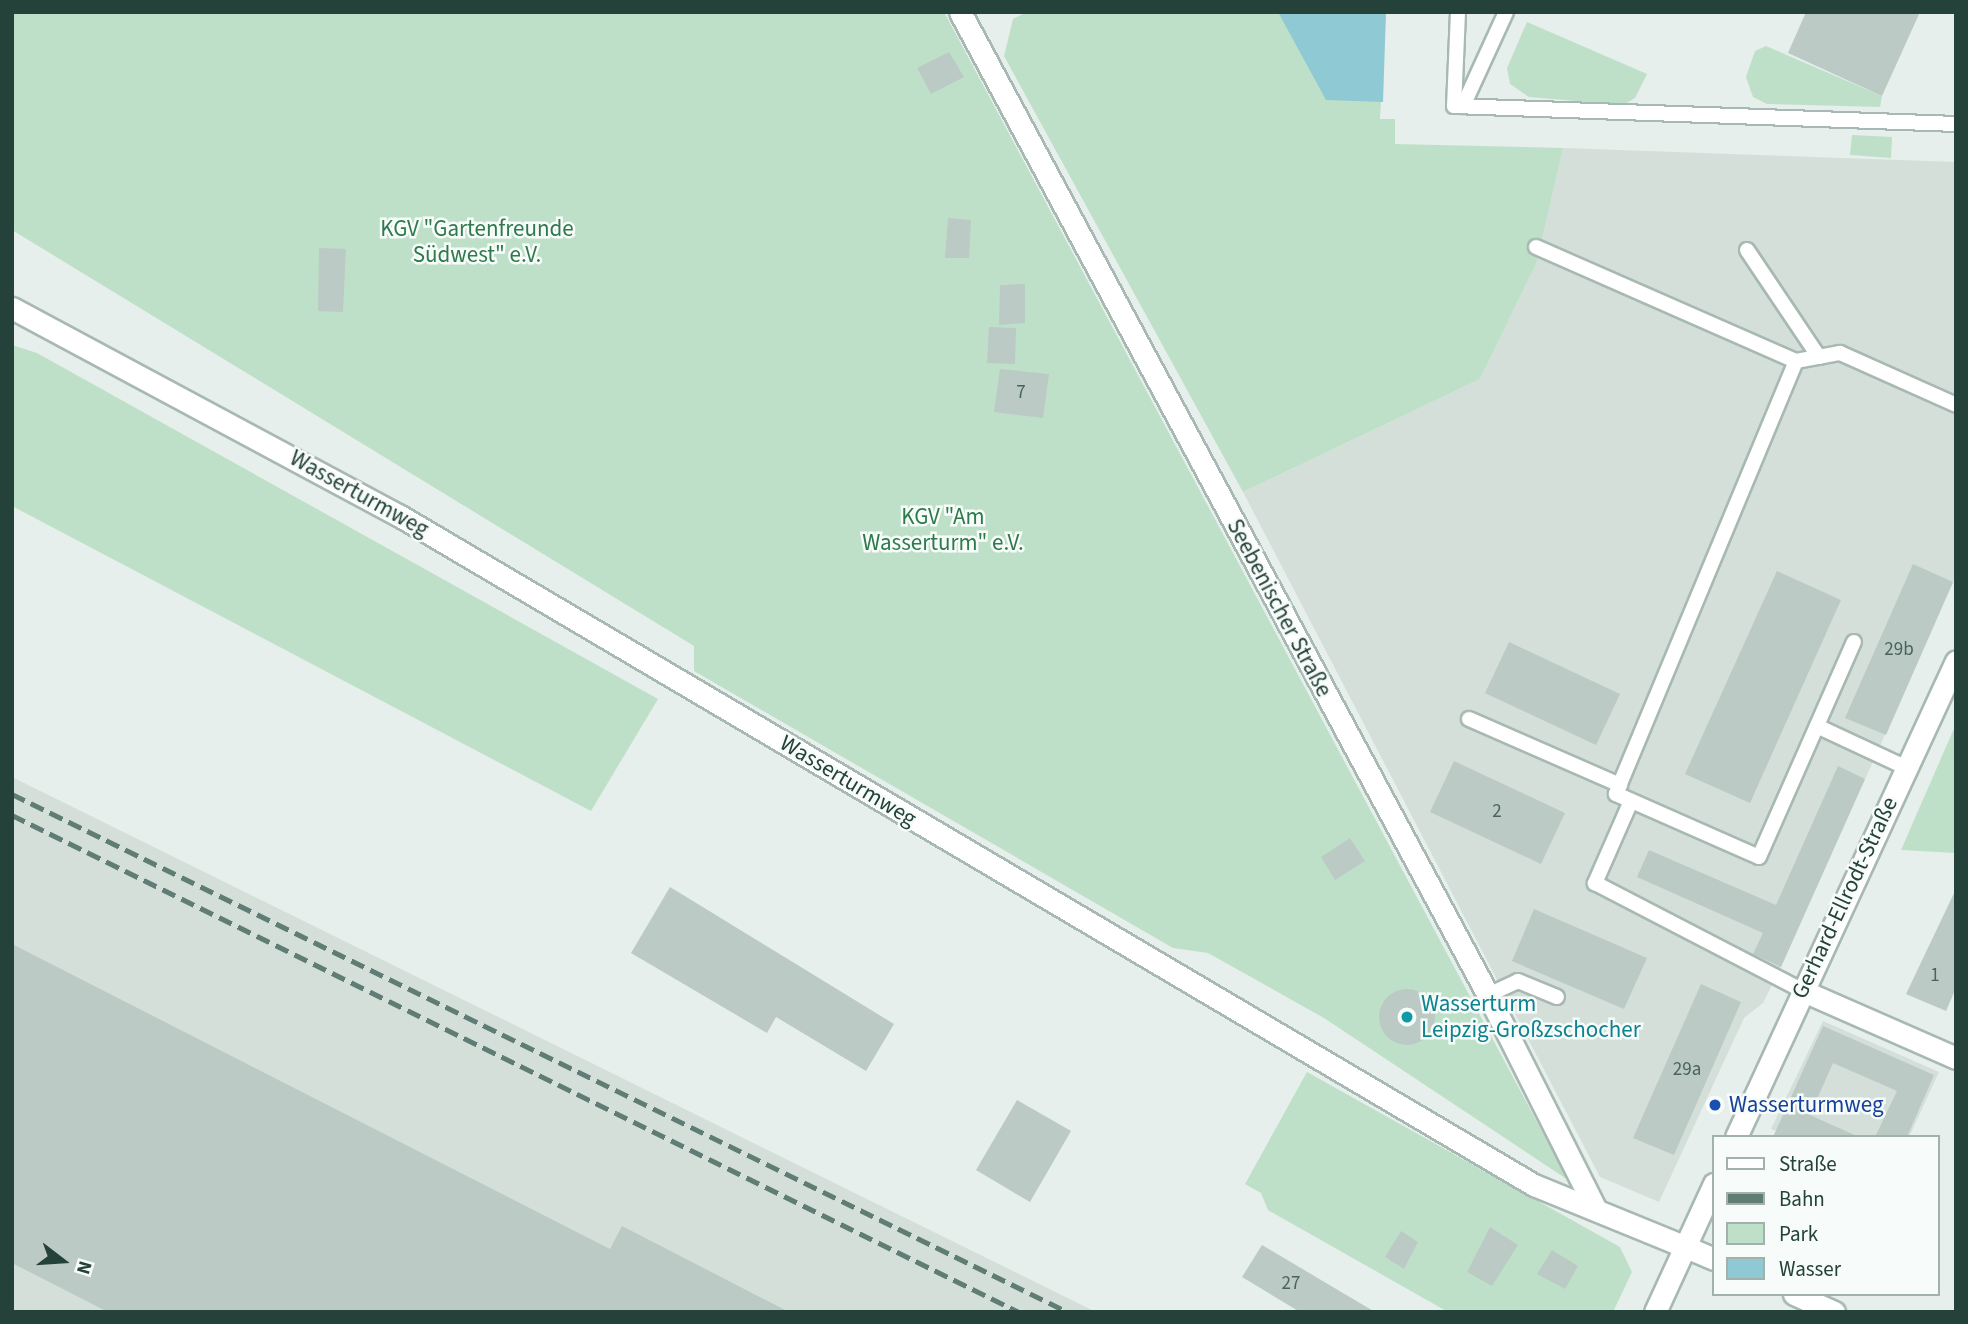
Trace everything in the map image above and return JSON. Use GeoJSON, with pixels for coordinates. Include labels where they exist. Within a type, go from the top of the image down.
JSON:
{"type":"FeatureCollection","features":[{"type":"Feature","properties":{"kind":"street","name":"Seebenischer Straße"},"geometry":{"type":"LineString","coordinates":[[960,12],[1488,995],[1594,1206]]}},
{"type":"Feature","properties":{"kind":"street","name":"Wasserturmweg"},"geometry":{"type":"LineString","coordinates":[[12,309],[400,516],[1534,1185],[1594,1206],[1713,1259]]}},
{"type":"Feature","properties":{"kind":"street","name":"Gerhard-Ellrodt-Straße"},"geometry":{"type":"LineString","coordinates":[[1736,1135],[1956,661]]}},
{"type":"Feature","properties":{"kind":"street"},"geometry":{"type":"LineString","coordinates":[[1801,990],[1956,1058]]}},
{"type":"Feature","properties":{"kind":"street"},"geometry":{"type":"LineString","coordinates":[[1655,1312],[1713,1186]]}},
{"type":"Feature","properties":{"kind":"street"},"geometry":{"type":"LineString","coordinates":[[1798,1296],[1834,1312]]}},
{"type":"Feature","properties":{"kind":"lane"},"geometry":{"type":"LineString","coordinates":[[1458,12],[1454,106],[1956,124]]}},
{"type":"Feature","properties":{"kind":"lane"},"geometry":{"type":"LineString","coordinates":[[1463,106],[1506,12]]}},
{"type":"Feature","properties":{"kind":"lane"},"geometry":{"type":"LineString","coordinates":[[1536,247],[1796,361],[1840,353],[1956,405]]}},
{"type":"Feature","properties":{"kind":"lane"},"geometry":{"type":"LineString","coordinates":[[1747,250],[1819,357]]}},
{"type":"Feature","properties":{"kind":"lane"},"geometry":{"type":"LineString","coordinates":[[1796,361],[1616,794],[1759,857],[1854,642]]}},
{"type":"Feature","properties":{"kind":"lane"},"geometry":{"type":"LineString","coordinates":[[1469,719],[1620,785]]}},
{"type":"Feature","properties":{"kind":"lane"},"geometry":{"type":"LineString","coordinates":[[1817,726],[1907,768]]}},
{"type":"Feature","properties":{"kind":"lane"},"geometry":{"type":"LineString","coordinates":[[1631,801],[1595,883],[1801,990]]}},
{"type":"Feature","properties":{"kind":"lane"},"geometry":{"type":"LineString","coordinates":[[1488,995],[1518,981],[1557,997]]}},
{"type":"Feature","properties":{"kind":"shaded area"},"geometry":{"type":"Polygon","coordinates":[[[1563,148],[1956,162],[1956,576],[1781,967],[1763,1003],[1744,1018],[1659,1202],[1600,1177],[1243,492],[1480,379],[1537,262],[1563,148]]]}},
{"type":"Feature","properties":{"kind":"shaded area"},"geometry":{"type":"Polygon","coordinates":[[[12,777],[1096,1312],[12,1312],[12,777]]]}},
{"type":"Feature","properties":{"kind":"shaded area"},"geometry":{"type":"Polygon","coordinates":[[[1823,1021],[1939,1072],[1910,1135],[1784,1135],[1771,1129],[1823,1021]]]}},
{"type":"Feature","properties":{"kind":"green space"},"geometry":{"type":"Polygon","coordinates":[[[12,12],[944,12],[1568,1180],[1324,1018],[1208,953],[1173,948],[694,671],[694,646],[12,230],[12,12]]]}},
{"type":"Feature","properties":{"kind":"green space"},"geometry":{"type":"Polygon","coordinates":[[[1027,12],[1386,12],[1380,119],[1395,119],[1395,144],[1563,148],[1537,262],[1480,379],[1243,492],[1004,56],[1013,19],[1027,12]]]}},
{"type":"Feature","properties":{"kind":"green space"},"geometry":{"type":"Polygon","coordinates":[[[1527,22],[1647,74],[1635,98],[1623,105],[1529,97],[1510,84],[1507,68],[1527,22]]]}},
{"type":"Feature","properties":{"kind":"green space"},"geometry":{"type":"Polygon","coordinates":[[[1766,46],[1882,96],[1880,107],[1767,104],[1753,97],[1746,77],[1755,51],[1766,46]]]}},
{"type":"Feature","properties":{"kind":"green space"},"geometry":{"type":"Polygon","coordinates":[[[1852,135],[1892,137],[1891,158],[1850,155],[1852,135]]]}},
{"type":"Feature","properties":{"kind":"green space"},"geometry":{"type":"Polygon","coordinates":[[[12,345],[37,353],[658,699],[591,811],[12,506],[12,345]]]}},
{"type":"Feature","properties":{"kind":"green space"},"geometry":{"type":"Polygon","coordinates":[[[1956,724],[1956,853],[1901,850],[1956,724]]]}},
{"type":"Feature","properties":{"kind":"green space"},"geometry":{"type":"Polygon","coordinates":[[[1307,1072],[1620,1247],[1632,1272],[1613,1312],[1448,1312],[1268,1210],[1261,1193],[1245,1184],[1307,1072]]]}},
{"type":"Feature","properties":{"kind":"water"},"geometry":{"type":"Polygon","coordinates":[[[1278,12],[1386,12],[1383,102],[1326,100],[1278,12]]]}},
{"type":"Feature","properties":{"kind":"building"},"geometry":{"type":"Polygon","coordinates":[[[1806,12],[1920,12],[1882,96],[1788,53],[1806,12]]]}},
{"type":"Feature","properties":{"kind":"building"},"geometry":{"type":"Polygon","coordinates":[[[949,52],[964,77],[931,94],[917,68],[949,52]]]}},
{"type":"Feature","properties":{"kind":"building"},"geometry":{"type":"Polygon","coordinates":[[[948,218],[971,220],[969,258],[945,258],[948,218]]]}},
{"type":"Feature","properties":{"kind":"building"},"geometry":{"type":"Polygon","coordinates":[[[319,248],[346,249],[343,312],[318,311],[319,248]]]}},
{"type":"Feature","properties":{"kind":"building"},"geometry":{"type":"Polygon","coordinates":[[[1025,284],[1025,323],[999,325],[1000,285],[1025,284]]]}},
{"type":"Feature","properties":{"kind":"building"},"geometry":{"type":"Polygon","coordinates":[[[989,327],[1016,328],[1015,364],[987,363],[989,327]]]}},
{"type":"Feature","properties":{"kind":"building"},"geometry":{"type":"Polygon","coordinates":[[[1000,369],[1049,374],[1043,418],[994,412],[1000,369]]]}},
{"type":"Feature","properties":{"kind":"building"},"geometry":{"type":"Polygon","coordinates":[[[1913,564],[1953,582],[1886,735],[1845,718],[1913,564]]]}},
{"type":"Feature","properties":{"kind":"building"},"geometry":{"type":"Polygon","coordinates":[[[1777,571],[1841,600],[1750,803],[1685,774],[1777,571]]]}},
{"type":"Feature","properties":{"kind":"building"},"geometry":{"type":"Polygon","coordinates":[[[1509,642],[1620,694],[1596,745],[1485,693],[1509,642]]]}},
{"type":"Feature","properties":{"kind":"building"},"geometry":{"type":"Polygon","coordinates":[[[1454,761],[1565,813],[1541,864],[1430,812],[1454,761]]]}},
{"type":"Feature","properties":{"kind":"building"},"geometry":{"type":"Polygon","coordinates":[[[1838,766],[1865,779],[1781,967],[1753,954],[1763,933],[1637,877],[1649,850],[1776,905],[1838,766]]]}},
{"type":"Feature","properties":{"kind":"building"},"geometry":{"type":"Polygon","coordinates":[[[1350,838],[1365,861],[1335,880],[1321,857],[1350,838]]]}},
{"type":"Feature","properties":{"kind":"building"},"geometry":{"type":"Polygon","coordinates":[[[670,887],[894,1024],[866,1071],[776,1017],[767,1033],[631,953],[670,887]]]}},
{"type":"Feature","properties":{"kind":"building"},"geometry":{"type":"Polygon","coordinates":[[[1956,889],[1956,988],[1946,1011],[1906,994],[1956,889]]]}},
{"type":"Feature","properties":{"kind":"building"},"geometry":{"type":"Polygon","coordinates":[[[1534,909],[1647,958],[1624,1009],[1512,961],[1534,909]]]}},
{"type":"Feature","properties":{"kind":"building"},"geometry":{"type":"Polygon","coordinates":[[[12,944],[610,1249],[622,1226],[789,1312],[108,1312],[12,1263],[12,944]]]}},
{"type":"Feature","properties":{"kind":"building"},"geometry":{"type":"Polygon","coordinates":[[[1701,984],[1741,1002],[1674,1155],[1633,1138],[1701,984]]]}},
{"type":"Feature","properties":{"kind":"building","name":"Wasserturm Leipzig-Großzschocher"},"geometry":{"type":"Polygon","coordinates":[[[1407,989],[1418,991],[1427,997],[1433,1006],[1433,1028],[1427,1037],[1418,1043],[1407,1045],[1396,1043],[1387,1037],[1381,1028],[1379,1017],[1381,1006],[1387,997],[1396,991],[1407,989]]]}},
{"type":"Feature","properties":{"kind":"building"},"geometry":{"type":"Polygon","coordinates":[[[1823,1026],[1934,1075],[1908,1135],[1876,1135],[1897,1091],[1833,1063],[1810,1115],[1855,1135],[1774,1135],[1823,1026]]]}},
{"type":"Feature","properties":{"kind":"building"},"geometry":{"type":"Polygon","coordinates":[[[1017,1100],[1071,1131],[1030,1202],[976,1170],[1017,1100]]]}},
{"type":"Feature","properties":{"kind":"building"},"geometry":{"type":"Polygon","coordinates":[[[1490,1227],[1518,1245],[1492,1286],[1467,1272],[1490,1227]]]}},
{"type":"Feature","properties":{"kind":"building"},"geometry":{"type":"Polygon","coordinates":[[[1401,1231],[1418,1242],[1404,1269],[1385,1257],[1401,1231]]]}},
{"type":"Feature","properties":{"kind":"building"},"geometry":{"type":"Polygon","coordinates":[[[1262,1245],[1375,1312],[1300,1312],[1242,1277],[1262,1245]]]}},
{"type":"Feature","properties":{"kind":"building"},"geometry":{"type":"Polygon","coordinates":[[[1552,1250],[1578,1266],[1565,1289],[1537,1274],[1552,1250]]]}},
{"type":"Feature","properties":{"kind":"railway"},"geometry":{"type":"LineString","coordinates":[[12,794],[1068,1312]]}},
{"type":"Feature","properties":{"kind":"railway"},"geometry":{"type":"LineString","coordinates":[[12,815],[1019,1312]]}},
{"type":"Feature","properties":{"kind":"place","name":"Wasserturm Leipzig-Großzschocher"},"geometry":{"type":"Point","coordinates":[1407,1017]}},
{"type":"Feature","properties":{"kind":"place","name":"Wasserturmweg"},"geometry":{"type":"Point","coordinates":[1715,1105]}},
{"type":"Feature","properties":{"kind":"park label","name":"KGV \"Gartenfreunde Südwest\" e.V."},"geometry":{"type":"Point","coordinates":[477,242]}},
{"type":"Feature","properties":{"kind":"park label","name":"KGV \"Am Wasserturm\" e.V."},"geometry":{"type":"Point","coordinates":[943,530]}}]}
